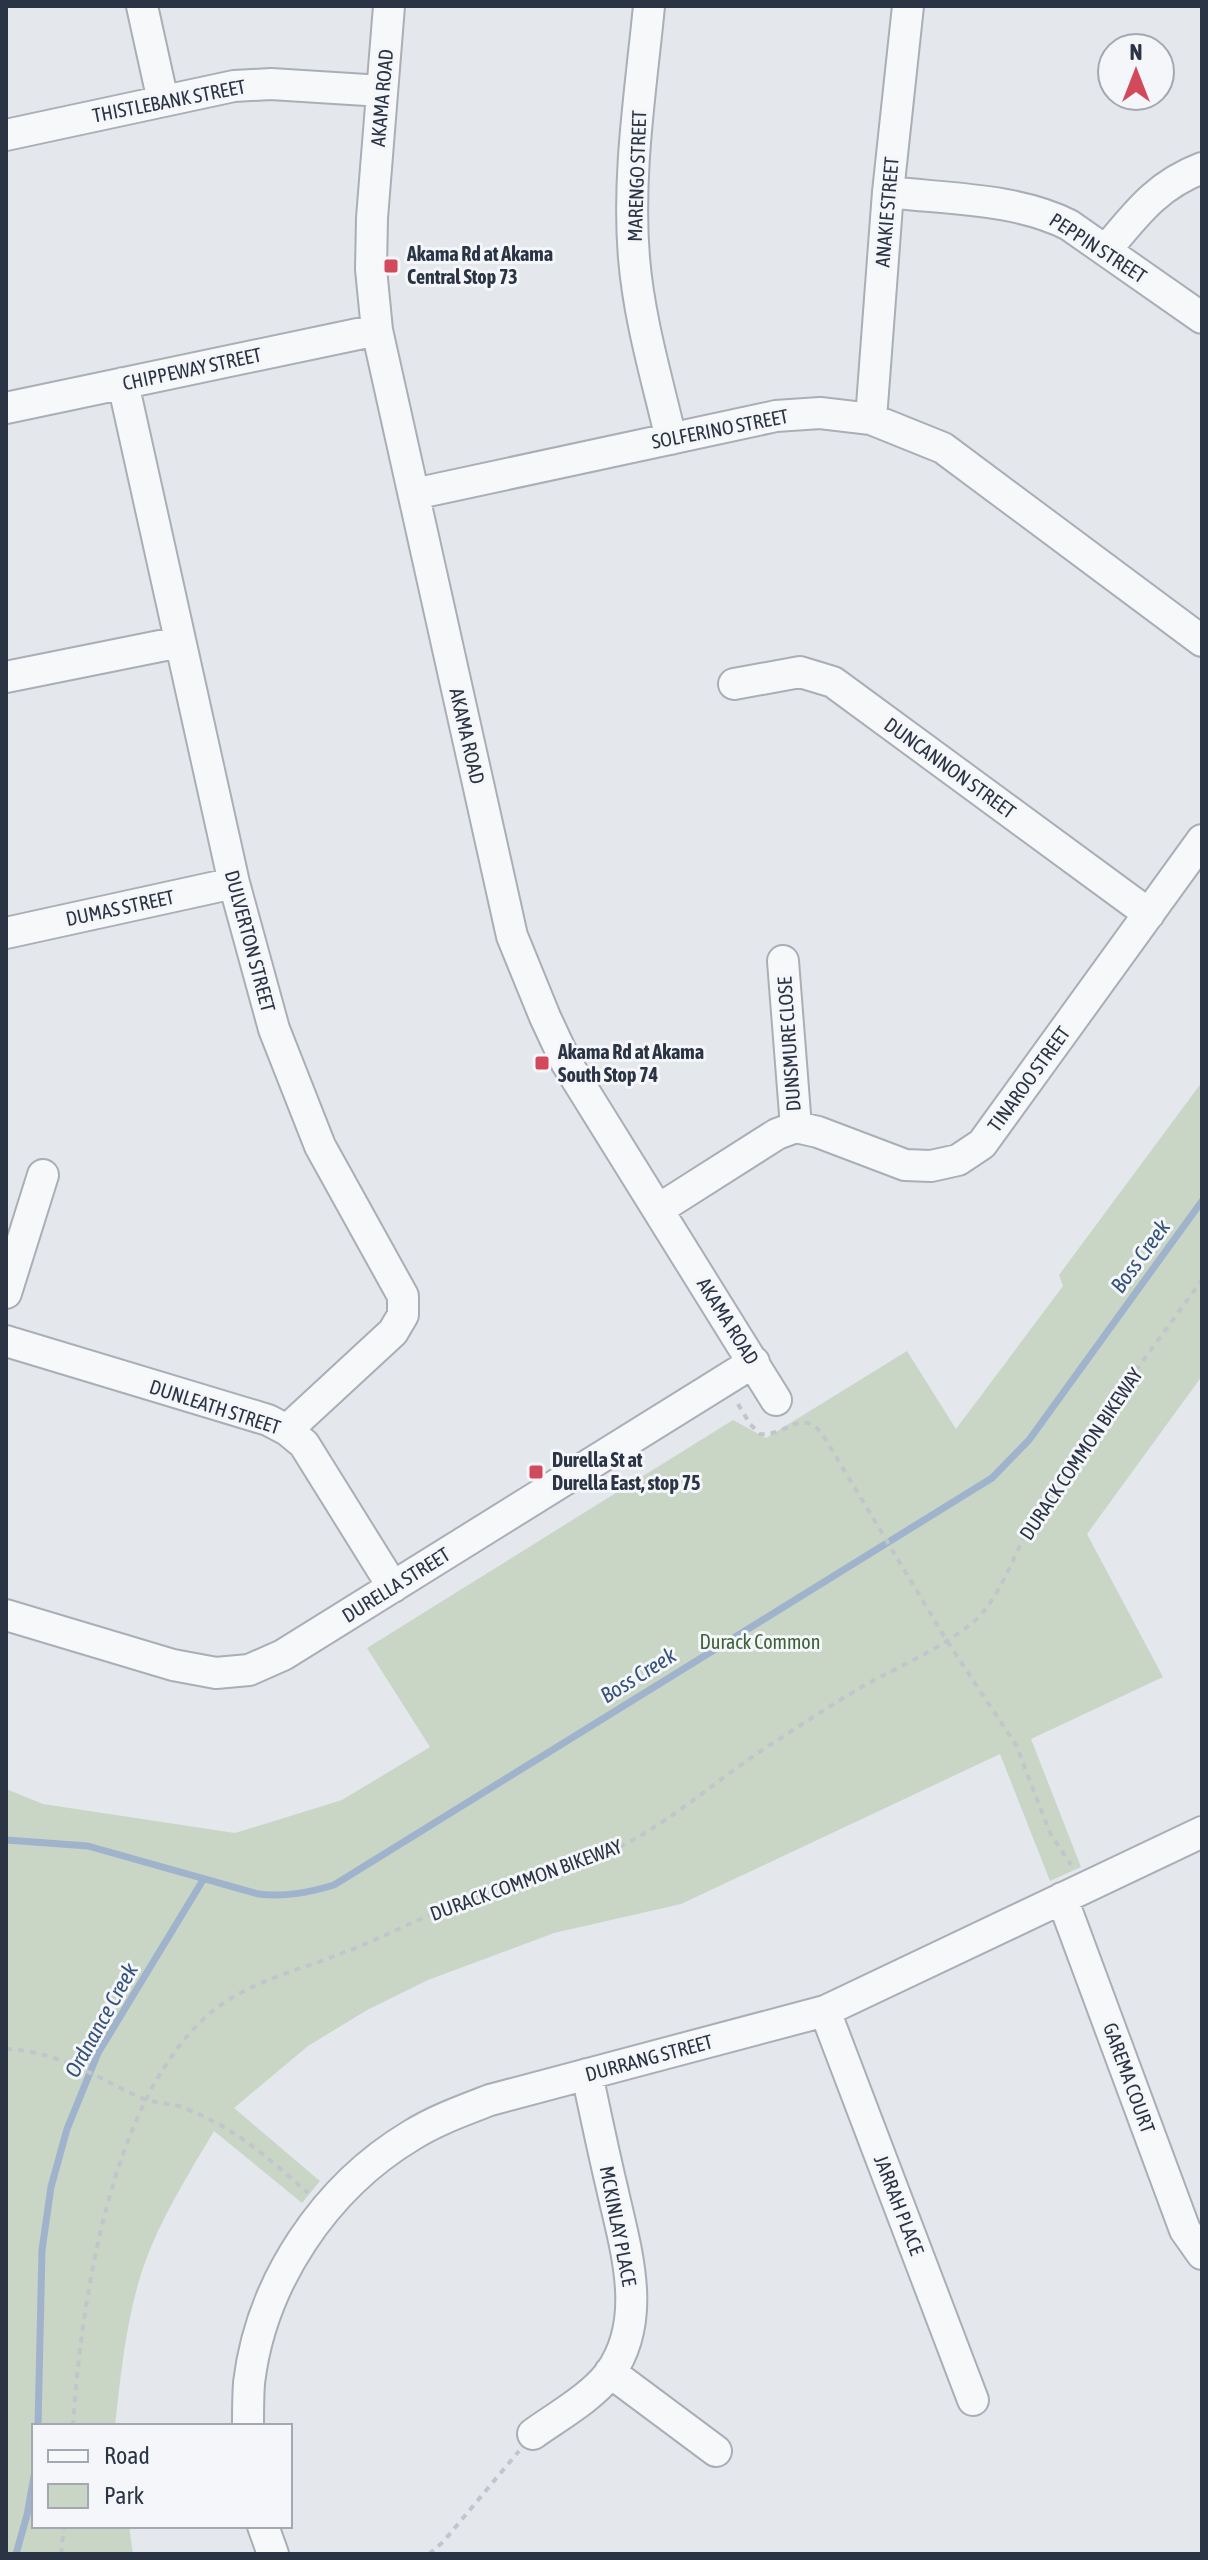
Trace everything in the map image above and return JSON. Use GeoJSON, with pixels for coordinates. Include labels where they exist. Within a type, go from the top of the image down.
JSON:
{"type":"FeatureCollection","features":[{"type":"Feature","properties":{"kind":"street"},"geometry":{"type":"LineString","coordinates":[[142,6],[163,101]]}},
{"type":"Feature","properties":{"kind":"street","name":"AKAMA ROAD"},"geometry":{"type":"LineString","coordinates":[[389,6],[372,218],[371,269],[377,330],[512,936],[566,1062],[776,1400]]}},
{"type":"Feature","properties":{"kind":"street","name":"MARENGO STREET"},"geometry":{"type":"LineString","coordinates":[[649,6],[632,206],[634,258],[642,314],[671,439]]}},
{"type":"Feature","properties":{"kind":"street","name":"ANAKIE STREET"},"geometry":{"type":"LineString","coordinates":[[871,419],[888,192],[908,6]]}},
{"type":"Feature","properties":{"kind":"street","name":"THISTLEBANK STREET"},"geometry":{"type":"LineString","coordinates":[[6,135],[234,86],[271,84],[382,91]]}},
{"type":"Feature","properties":{"kind":"street"},"geometry":{"type":"LineString","coordinates":[[1106,250],[1161,189],[1183,175],[1202,168]]}},
{"type":"Feature","properties":{"kind":"street","name":"PEPPIN STREET"},"geometry":{"type":"LineString","coordinates":[[888,192],[1020,207],[1045,213],[1069,225],[1202,318]]}},
{"type":"Feature","properties":{"kind":"street","name":"CHIPPEWAY STREET"},"geometry":{"type":"LineString","coordinates":[[6,408],[377,330]]}},
{"type":"Feature","properties":{"kind":"street","name":"DULVERTON STREET"},"geometry":{"type":"LineString","coordinates":[[123,383],[234,883],[274,1029],[341,1186],[403,1296],[403,1315],[393,1332],[287,1430]]}},
{"type":"Feature","properties":{"kind":"street","name":"SOLFERINO STREET"},"geometry":{"type":"LineString","coordinates":[[414,494],[776,416],[820,413],[871,419],[943,448],[1202,641]]}},
{"type":"Feature","properties":{"kind":"street"},"geometry":{"type":"LineString","coordinates":[[6,677],[180,642]]}},
{"type":"Feature","properties":{"kind":"street","name":"DUNCANNON STREET"},"geometry":{"type":"LineString","coordinates":[[734,684],[800,672],[833,682],[1149,914]]}},
{"type":"Feature","properties":{"kind":"street","name":"TINAROO STREET"},"geometry":{"type":"LineString","coordinates":[[796,1127],[818,1132],[905,1165],[931,1166],[958,1160],[982,1144],[1202,840]]}},
{"type":"Feature","properties":{"kind":"street","name":"DUMAS STREET"},"geometry":{"type":"LineString","coordinates":[[6,933],[234,883]]}},
{"type":"Feature","properties":{"kind":"street","name":"DUNSMURE CLOSE"},"geometry":{"type":"LineString","coordinates":[[783,961],[796,1127]]}},
{"type":"Feature","properties":{"kind":"street"},"geometry":{"type":"LineString","coordinates":[[659,1209],[777,1134],[796,1127]]}},
{"type":"Feature","properties":{"kind":"street"},"geometry":{"type":"LineString","coordinates":[[6,1293],[43,1175]]}},
{"type":"Feature","properties":{"kind":"street","name":"DUNLEATH STREET"},"geometry":{"type":"LineString","coordinates":[[6,1341],[268,1420],[287,1430],[304,1444],[393,1587]]}},
{"type":"Feature","properties":{"kind":"street","name":"DURELLA STREET"},"geometry":{"type":"LineString","coordinates":[[6,1615],[173,1665],[216,1673],[249,1670],[283,1655],[754,1362]]}},
{"type":"Feature","properties":{"kind":"street","name":"DURRANG STREET"},"geometry":{"type":"LineString","coordinates":[[248,2424],[249,2383],[269,2305],[287,2267],[325,2208],[380,2156],[412,2134],[490,2100],[825,2011],[1202,1832]]}},
{"type":"Feature","properties":{"kind":"street","name":"GAREMA COURT"},"geometry":{"type":"LineString","coordinates":[[1074,1893],[1185,2230],[1202,2254]]}},
{"type":"Feature","properties":{"kind":"street","name":"JARRAH PLACE"},"geometry":{"type":"LineString","coordinates":[[825,2011],[973,2400]]}},
{"type":"Feature","properties":{"kind":"street","name":"MCKINLAY PLACE"},"geometry":{"type":"LineString","coordinates":[[533,2434],[591,2392],[610,2372],[625,2341],[629,2318],[631,2272],[587,2074]]}},
{"type":"Feature","properties":{"kind":"street"},"geometry":{"type":"LineString","coordinates":[[610,2372],[716,2451]]}},
{"type":"Feature","properties":{"kind":"street"},"geometry":{"type":"LineString","coordinates":[[264,2528],[273,2554]]}},
{"type":"Feature","properties":{"kind":"path","name":"DURACK COMMON BIKEWAY"},"geometry":{"type":"LineString","coordinates":[[73,2424],[78,2356],[90,2274],[122,2161],[146,2101],[178,2047],[215,2010],[232,1998],[469,1898],[578,1864],[631,1841],[671,1818],[773,1744],[974,1622],[984,1611],[1036,1515],[1202,1280]]}},
{"type":"Feature","properties":{"kind":"path"},"geometry":{"type":"LineString","coordinates":[[738,1404],[760,1434],[774,1434],[800,1422],[814,1425],[823,1435],[947,1641],[1016,1745],[1074,1893]]}},
{"type":"Feature","properties":{"kind":"path"},"geometry":{"type":"LineString","coordinates":[[6,2049],[45,2053],[146,2101],[176,2104],[219,2122],[250,2142],[325,2208]]}},
{"type":"Feature","properties":{"kind":"path"},"geometry":{"type":"LineString","coordinates":[[429,2554],[443,2542],[533,2434]]}},
{"type":"Feature","properties":{"kind":"path"},"geometry":{"type":"LineString","coordinates":[[61,2554],[64,2528]]}},
{"type":"Feature","properties":{"kind":"green space","name":"Durack Common"},"geometry":{"type":"Polygon","coordinates":[[[1202,1082],[1202,1376],[1087,1534],[1163,1677],[1031,1739],[1081,1867],[1050,1881],[1000,1754],[681,1904],[554,1933],[428,1980],[367,2010],[308,2046],[234,2108],[320,2181],[302,2203],[214,2131],[166,2215],[143,2268],[128,2326],[115,2424],[32,2424],[32,2528],[129,2528],[133,2554],[6,2554],[6,1789],[43,1804],[235,1833],[342,1800],[430,1747],[367,1648],[733,1420],[766,1438],[907,1351],[956,1429],[1063,1286],[1059,1275],[1202,1082]]]}},
{"type":"Feature","properties":{"kind":"waterway","name":"Boss Creek"},"geometry":{"type":"LineString","coordinates":[[6,1840],[88,1846],[258,1894],[296,1894],[334,1885],[992,1478],[1029,1440],[1202,1201]]}},
{"type":"Feature","properties":{"kind":"waterway","name":"Ordnance Creek"},"geometry":{"type":"LineString","coordinates":[[38,2424],[42,2250],[51,2187],[67,2129],[98,2053],[203,1880]]}},
{"type":"Feature","properties":{"kind":"waterway","name":"Ordnance Creek"},"geometry":{"type":"LineString","coordinates":[[16,2554],[32,2487]]}},
{"type":"Feature","properties":{"kind":"place","name":"Akama Rd at Akama Central Stop 73"},"geometry":{"type":"Point","coordinates":[391,266]}},
{"type":"Feature","properties":{"kind":"place","name":"Akama Rd at Akama South Stop 74"},"geometry":{"type":"Point","coordinates":[542,1063]}},
{"type":"Feature","properties":{"kind":"place","name":"Durella St at Durella East, stop 75"},"geometry":{"type":"Point","coordinates":[536,1472]}}]}
